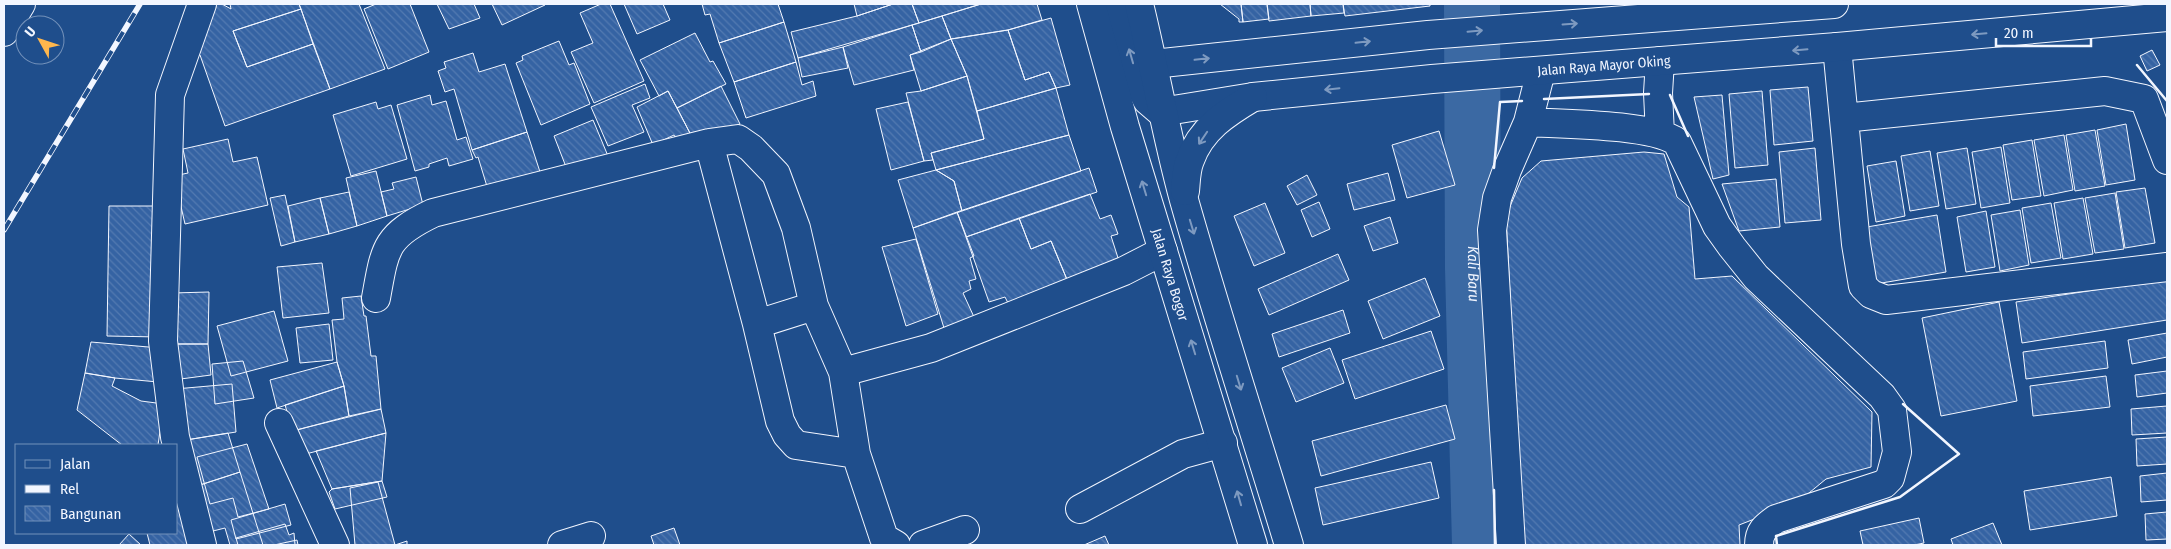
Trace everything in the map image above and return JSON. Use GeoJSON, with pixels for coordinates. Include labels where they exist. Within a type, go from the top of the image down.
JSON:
{"type":"FeatureCollection","features":[{"type":"Feature","properties":{"kind":"main road"},"geometry":{"type":"LineString","coordinates":[[4,32],[21,4]]}},
{"type":"Feature","properties":{"kind":"main road"},"geometry":{"type":"LineString","coordinates":[[177,444],[163,341],[170,95],[202,4]]}},
{"type":"Feature","properties":{"kind":"main road","name":"Jalan Raya Bogor"},"geometry":{"type":"LineString","coordinates":[[1082,4],[1095,16],[1125,127],[1253,545]]}},
{"type":"Feature","properties":{"kind":"main road"},"geometry":{"type":"LineString","coordinates":[[1116,4],[1141,88],[1147,100],[1161,112]]}},
{"type":"Feature","properties":{"kind":"main road"},"geometry":{"type":"LineString","coordinates":[[1139,4],[1153,64],[1161,112],[1184,200],[1289,545]]}},
{"type":"Feature","properties":{"kind":"main road"},"geometry":{"type":"LineString","coordinates":[[1153,64],[1428,35],[1834,4]]}},
{"type":"Feature","properties":{"kind":"main road","name":"Jalan Raya Mayor Oking"},"geometry":{"type":"LineString","coordinates":[[1161,112],[1253,97],[1432,79],[1837,47],[2167,18]]}},
{"type":"Feature","properties":{"kind":"main road"},"geometry":{"type":"LineString","coordinates":[[1837,47],[1856,244],[1863,286],[1871,294],[1886,300],[2167,266]]}},
{"type":"Feature","properties":{"kind":"main road"},"geometry":{"type":"LineString","coordinates":[[1660,61],[1658,93],[1660,134]]}},
{"type":"Feature","properties":{"kind":"main road"},"geometry":{"type":"LineString","coordinates":[[1511,545],[1492,230],[1500,189],[1528,122],[1530,72]]}},
{"type":"Feature","properties":{"kind":"main road"},"geometry":{"type":"LineString","coordinates":[[1844,118],[2105,90],[2144,99],[2167,160]]}},
{"type":"Feature","properties":{"kind":"main road"},"geometry":{"type":"LineString","coordinates":[[1184,200],[1189,160],[1203,136],[1221,116],[1253,97]]}},
{"type":"Feature","properties":{"kind":"main road"},"geometry":{"type":"LineString","coordinates":[[1528,122],[1646,130],[1677,142],[1717,226],[1756,277],[1882,396],[1892,410],[1897,452],[1890,478],[1884,484],[1776,519],[1764,528],[1759,537],[1759,545]]}},
{"type":"Feature","properties":{"kind":"main road"},"geometry":{"type":"LineString","coordinates":[[376,298],[382,264],[389,245],[409,224],[433,213],[709,143],[738,139],[752,148],[776,174],[796,228],[814,306],[843,372],[856,454],[884,538],[896,545]]}},
{"type":"Feature","properties":{"kind":"main road"},"geometry":{"type":"LineString","coordinates":[[709,143],[757,324],[780,421],[786,435],[796,445],[856,454]]}},
{"type":"Feature","properties":{"kind":"main road"},"geometry":{"type":"LineString","coordinates":[[843,372],[931,348],[1124,271],[1164,251]]}},
{"type":"Feature","properties":{"kind":"main road"},"geometry":{"type":"LineString","coordinates":[[757,324],[814,306]]}},
{"type":"Feature","properties":{"kind":"main road"},"geometry":{"type":"LineString","coordinates":[[279,423],[335,545]]}},
{"type":"Feature","properties":{"kind":"main road"},"geometry":{"type":"LineString","coordinates":[[1080,509],[1183,454],[1223,443]]}},
{"type":"Feature","properties":{"kind":"main road"},"geometry":{"type":"LineString","coordinates":[[178,449],[202,545]]}},
{"type":"Feature","properties":{"kind":"main road"},"geometry":{"type":"LineString","coordinates":[[923,545],[965,530]]}},
{"type":"Feature","properties":{"kind":"main road"},"geometry":{"type":"LineString","coordinates":[[562,545],[591,536]]}},
{"type":"Feature","properties":{"kind":"building"},"geometry":{"type":"Polygon","coordinates":[[[211,4],[222,4],[231,9],[230,4],[299,4],[301,9],[233,31],[247,67],[313,44],[330,89],[225,126],[200,55],[186,47],[211,4]]]}},
{"type":"Feature","properties":{"kind":"building"},"geometry":{"type":"Polygon","coordinates":[[[299,4],[359,4],[385,69],[330,89],[299,4]]]}},
{"type":"Feature","properties":{"kind":"building"},"geometry":{"type":"Polygon","coordinates":[[[376,4],[410,4],[429,52],[388,69],[364,9],[376,4]]]}},
{"type":"Feature","properties":{"kind":"building"},"geometry":{"type":"Polygon","coordinates":[[[437,4],[474,4],[480,18],[449,29],[437,4]]]}},
{"type":"Feature","properties":{"kind":"building"},"geometry":{"type":"Polygon","coordinates":[[[492,4],[545,4],[545,5],[502,25],[492,4]]]}},
{"type":"Feature","properties":{"kind":"building"},"geometry":{"type":"Polygon","coordinates":[[[601,4],[610,4],[644,81],[594,103],[571,52],[593,43],[580,13],[601,4]]]}},
{"type":"Feature","properties":{"kind":"building"},"geometry":{"type":"Polygon","coordinates":[[[624,4],[663,4],[670,20],[637,34],[624,4]]]}},
{"type":"Feature","properties":{"kind":"building"},"geometry":{"type":"Polygon","coordinates":[[[702,4],[778,4],[784,22],[719,43],[710,14],[705,15],[702,4]]]}},
{"type":"Feature","properties":{"kind":"building"},"geometry":{"type":"Polygon","coordinates":[[[854,4],[893,4],[857,16],[854,4]]]}},
{"type":"Feature","properties":{"kind":"building"},"geometry":{"type":"Polygon","coordinates":[[[893,4],[912,4],[919,23],[798,58],[791,32],[857,16],[893,4]]]}},
{"type":"Feature","properties":{"kind":"building"},"geometry":{"type":"Polygon","coordinates":[[[912,4],[981,4],[919,23],[912,4]]]}},
{"type":"Feature","properties":{"kind":"building"},"geometry":{"type":"Polygon","coordinates":[[[981,4],[1037,4],[1042,20],[1008,30],[951,39],[942,16],[981,4]]]}},
{"type":"Feature","properties":{"kind":"building"},"geometry":{"type":"Polygon","coordinates":[[[1220,4],[1241,4],[1243,22],[1239,22],[1239,19],[1220,4]]]}},
{"type":"Feature","properties":{"kind":"building"},"geometry":{"type":"Polygon","coordinates":[[[1241,4],[1267,4],[1269,19],[1243,22],[1241,4]]]}},
{"type":"Feature","properties":{"kind":"building"},"geometry":{"type":"Polygon","coordinates":[[[1267,4],[1310,4],[1311,16],[1269,21],[1267,4]]]}},
{"type":"Feature","properties":{"kind":"building"},"geometry":{"type":"Polygon","coordinates":[[[1310,4],[1343,4],[1344,13],[1311,16],[1310,4]]]}},
{"type":"Feature","properties":{"kind":"building"},"geometry":{"type":"Polygon","coordinates":[[[1343,4],[1430,4],[1430,6],[1345,16],[1343,4]]]}},
{"type":"Feature","properties":{"kind":"building"},"geometry":{"type":"Polygon","coordinates":[[[301,9],[313,44],[247,67],[233,31],[301,9]]]}},
{"type":"Feature","properties":{"kind":"building"},"geometry":{"type":"Polygon","coordinates":[[[942,16],[951,39],[921,52],[912,25],[942,16]]]}},
{"type":"Feature","properties":{"kind":"building"},"geometry":{"type":"Polygon","coordinates":[[[1051,18],[1070,85],[1056,88],[1049,72],[1025,80],[1008,30],[1051,18]]]}},
{"type":"Feature","properties":{"kind":"building"},"geometry":{"type":"Polygon","coordinates":[[[784,22],[796,62],[734,82],[719,43],[784,22]]]}},
{"type":"Feature","properties":{"kind":"building"},"geometry":{"type":"Polygon","coordinates":[[[912,25],[921,52],[910,55],[914,70],[854,85],[843,47],[912,25]]]}},
{"type":"Feature","properties":{"kind":"building"},"geometry":{"type":"Polygon","coordinates":[[[1008,30],[1025,80],[1049,72],[1056,88],[977,111],[967,76],[951,39],[1008,30]]]}},
{"type":"Feature","properties":{"kind":"building"},"geometry":{"type":"Polygon","coordinates":[[[695,33],[710,62],[713,61],[726,84],[677,108],[668,91],[659,96],[640,60],[695,33]]]}},
{"type":"Feature","properties":{"kind":"building"},"geometry":{"type":"Polygon","coordinates":[[[951,39],[967,76],[921,91],[910,55],[951,39]]]}},
{"type":"Feature","properties":{"kind":"building"},"geometry":{"type":"Polygon","coordinates":[[[559,41],[569,65],[574,63],[590,104],[541,125],[516,63],[523,60],[522,56],[559,41]]]}},
{"type":"Feature","properties":{"kind":"building"},"geometry":{"type":"Polygon","coordinates":[[[843,47],[848,68],[802,77],[798,58],[843,47]]]}},
{"type":"Feature","properties":{"kind":"building"},"geometry":{"type":"Polygon","coordinates":[[[2152,50],[2160,65],[2147,71],[2140,56],[2152,50]]]}},
{"type":"Feature","properties":{"kind":"building"},"geometry":{"type":"Polygon","coordinates":[[[473,53],[479,72],[505,64],[527,132],[472,150],[454,89],[445,92],[438,71],[446,68],[444,62],[473,53]]]}},
{"type":"Feature","properties":{"kind":"building"},"geometry":{"type":"Polygon","coordinates":[[[796,62],[802,85],[813,81],[816,96],[746,118],[734,82],[796,62]]]}},
{"type":"Feature","properties":{"kind":"building"},"geometry":{"type":"Polygon","coordinates":[[[967,76],[984,139],[931,153],[933,160],[924,161],[906,93],[921,91],[967,76]]]}},
{"type":"Feature","properties":{"kind":"building"},"geometry":{"type":"Polygon","coordinates":[[[645,84],[650,98],[632,105],[644,132],[608,146],[591,107],[645,84]]]}},
{"type":"Feature","properties":{"kind":"building"},"geometry":{"type":"Polygon","coordinates":[[[721,86],[740,124],[702,143],[692,137],[677,108],[721,86]]]}},
{"type":"Feature","properties":{"kind":"building"},"geometry":{"type":"Polygon","coordinates":[[[1808,87],[1813,141],[1774,145],[1770,90],[1808,87]]]}},
{"type":"Feature","properties":{"kind":"building"},"geometry":{"type":"Polygon","coordinates":[[[1056,88],[1069,135],[936,170],[931,153],[984,139],[977,111],[1056,88]]]}},
{"type":"Feature","properties":{"kind":"building"},"geometry":{"type":"Polygon","coordinates":[[[668,91],[692,137],[679,144],[674,135],[653,145],[637,107],[668,91]]]}},
{"type":"Feature","properties":{"kind":"building"},"geometry":{"type":"Polygon","coordinates":[[[1762,91],[1768,165],[1735,168],[1729,94],[1762,91]]]}},
{"type":"Feature","properties":{"kind":"building"},"geometry":{"type":"Polygon","coordinates":[[[430,95],[432,105],[446,101],[457,140],[466,137],[473,159],[449,166],[447,158],[429,164],[429,167],[415,171],[397,105],[430,95]]]}},
{"type":"Feature","properties":{"kind":"building"},"geometry":{"type":"Polygon","coordinates":[[[1722,95],[1729,175],[1713,179],[1694,97],[1722,95]]]}},
{"type":"Feature","properties":{"kind":"building"},"geometry":{"type":"Polygon","coordinates":[[[376,102],[378,109],[391,105],[407,159],[351,176],[333,115],[376,102]]]}},
{"type":"Feature","properties":{"kind":"building"},"geometry":{"type":"Polygon","coordinates":[[[908,102],[924,161],[891,170],[876,109],[908,102]]]}},
{"type":"Feature","properties":{"kind":"building"},"geometry":{"type":"Polygon","coordinates":[[[593,120],[608,156],[568,172],[554,136],[593,120]]]}},
{"type":"Feature","properties":{"kind":"building"},"geometry":{"type":"Polygon","coordinates":[[[2126,124],[2135,180],[2106,185],[2097,130],[2126,124]]]}},
{"type":"Feature","properties":{"kind":"building"},"geometry":{"type":"Polygon","coordinates":[[[2095,130],[2105,186],[2075,191],[2066,135],[2095,130]]]}},
{"type":"Feature","properties":{"kind":"building"},"geometry":{"type":"Polygon","coordinates":[[[1439,131],[1455,185],[1407,198],[1392,145],[1439,131]]]}},
{"type":"Feature","properties":{"kind":"building"},"geometry":{"type":"Polygon","coordinates":[[[527,132],[541,175],[489,193],[478,157],[476,158],[472,150],[527,132]]]}},
{"type":"Feature","properties":{"kind":"building"},"geometry":{"type":"Polygon","coordinates":[[[1069,135],[1081,171],[962,211],[954,181],[936,170],[1069,135]]]}},
{"type":"Feature","properties":{"kind":"building"},"geometry":{"type":"Polygon","coordinates":[[[2064,135],[2073,190],[2044,196],[2034,140],[2064,135]]]}},
{"type":"Feature","properties":{"kind":"building"},"geometry":{"type":"Polygon","coordinates":[[[228,139],[233,162],[257,157],[268,205],[185,224],[174,176],[188,173],[183,149],[228,139]]]}},
{"type":"Feature","properties":{"kind":"building"},"geometry":{"type":"Polygon","coordinates":[[[2032,140],[2041,196],[2012,200],[2003,145],[2032,140]]]}},
{"type":"Feature","properties":{"kind":"building"},"geometry":{"type":"Polygon","coordinates":[[[2001,147],[2010,203],[1981,208],[1972,152],[2001,147]]]}},
{"type":"Feature","properties":{"kind":"building"},"geometry":{"type":"Polygon","coordinates":[[[1815,148],[1821,220],[1785,223],[1779,152],[1815,148]]]}},
{"type":"Feature","properties":{"kind":"building"},"geometry":{"type":"Polygon","coordinates":[[[1967,148],[1976,204],[1946,209],[1937,153],[1967,148]]]}},
{"type":"Feature","properties":{"kind":"building"},"geometry":{"type":"Polygon","coordinates":[[[1930,151],[1939,206],[1910,211],[1901,156],[1930,151]]]}},
{"type":"Feature","properties":{"kind":"building"},"geometry":{"type":"Polygon","coordinates":[[[1644,152],[1664,154],[1677,197],[1689,207],[1695,279],[1732,276],[1872,412],[1871,467],[1826,479],[1798,502],[1739,525],[1740,545],[1523,545],[1506,216],[1522,178],[1541,161],[1644,152]]]}},
{"type":"Feature","properties":{"kind":"building"},"geometry":{"type":"Polygon","coordinates":[[[1896,161],[1905,216],[1876,222],[1867,166],[1896,161]]]}},
{"type":"Feature","properties":{"kind":"building"},"geometry":{"type":"Polygon","coordinates":[[[1089,168],[1097,192],[966,237],[957,212],[1089,168]]]}},
{"type":"Feature","properties":{"kind":"building"},"geometry":{"type":"Polygon","coordinates":[[[936,170],[954,181],[962,211],[913,228],[898,180],[936,170]]]}},
{"type":"Feature","properties":{"kind":"building"},"geometry":{"type":"Polygon","coordinates":[[[376,171],[387,216],[357,226],[346,178],[376,171]]]}},
{"type":"Feature","properties":{"kind":"building"},"geometry":{"type":"Polygon","coordinates":[[[1388,173],[1395,200],[1354,210],[1347,184],[1388,173]]]}},
{"type":"Feature","properties":{"kind":"building"},"geometry":{"type":"Polygon","coordinates":[[[1307,175],[1317,195],[1297,205],[1287,186],[1307,175]]]}},
{"type":"Feature","properties":{"kind":"building"},"geometry":{"type":"Polygon","coordinates":[[[416,177],[423,205],[387,216],[381,192],[394,189],[392,183],[416,177]]]}},
{"type":"Feature","properties":{"kind":"building"},"geometry":{"type":"Polygon","coordinates":[[[1776,179],[1780,227],[1739,231],[1722,184],[1776,179]]]}},
{"type":"Feature","properties":{"kind":"building"},"geometry":{"type":"Polygon","coordinates":[[[2145,188],[2155,243],[2125,248],[2116,192],[2145,188]]]}},
{"type":"Feature","properties":{"kind":"building"},"geometry":{"type":"Polygon","coordinates":[[[349,192],[357,226],[329,234],[320,198],[349,192]]]}},
{"type":"Feature","properties":{"kind":"building"},"geometry":{"type":"Polygon","coordinates":[[[2115,193],[2124,249],[2095,253],[2085,198],[2115,193]]]}},
{"type":"Feature","properties":{"kind":"building"},"geometry":{"type":"Polygon","coordinates":[[[1090,194],[1100,219],[1111,215],[1118,234],[1111,236],[1119,261],[1068,282],[1051,241],[1031,249],[1019,218],[1090,194]]]}},
{"type":"Feature","properties":{"kind":"building"},"geometry":{"type":"Polygon","coordinates":[[[285,195],[295,242],[281,246],[270,198],[285,195]]]}},
{"type":"Feature","properties":{"kind":"building"},"geometry":{"type":"Polygon","coordinates":[[[320,198],[329,234],[295,242],[288,206],[320,198]]]}},
{"type":"Feature","properties":{"kind":"building"},"geometry":{"type":"Polygon","coordinates":[[[2083,198],[2093,254],[2063,259],[2054,203],[2083,198]]]}},
{"type":"Feature","properties":{"kind":"building"},"geometry":{"type":"Polygon","coordinates":[[[1319,202],[1330,229],[1312,237],[1301,210],[1319,202]]]}},
{"type":"Feature","properties":{"kind":"building"},"geometry":{"type":"Polygon","coordinates":[[[1265,203],[1285,253],[1254,266],[1234,216],[1265,203]]]}},
{"type":"Feature","properties":{"kind":"building"},"geometry":{"type":"Polygon","coordinates":[[[2051,203],[2061,258],[2031,263],[2022,208],[2051,203]]]}},
{"type":"Feature","properties":{"kind":"building"},"geometry":{"type":"Polygon","coordinates":[[[109,206],[162,206],[159,337],[107,336],[109,206]]]}},
{"type":"Feature","properties":{"kind":"building"},"geometry":{"type":"Polygon","coordinates":[[[2020,210],[2029,265],[2000,271],[1991,215],[2020,210]]]}},
{"type":"Feature","properties":{"kind":"building"},"geometry":{"type":"Polygon","coordinates":[[[1986,211],[1995,267],[1966,272],[1957,217],[1986,211]]]}},
{"type":"Feature","properties":{"kind":"building"},"geometry":{"type":"Polygon","coordinates":[[[957,212],[974,256],[970,258],[976,279],[969,281],[971,289],[963,293],[974,317],[944,328],[913,228],[957,212]]]}},
{"type":"Feature","properties":{"kind":"building"},"geometry":{"type":"Polygon","coordinates":[[[1937,215],[1946,272],[1870,285],[1861,228],[1937,215]]]}},
{"type":"Feature","properties":{"kind":"building"},"geometry":{"type":"Polygon","coordinates":[[[1390,217],[1398,243],[1373,251],[1364,226],[1390,217]]]}},
{"type":"Feature","properties":{"kind":"building"},"geometry":{"type":"Polygon","coordinates":[[[1019,218],[1031,249],[1051,241],[1068,282],[1008,303],[1005,297],[989,302],[966,237],[1019,218]]]}},
{"type":"Feature","properties":{"kind":"building"},"geometry":{"type":"Polygon","coordinates":[[[916,239],[938,314],[906,326],[882,247],[916,239]]]}},
{"type":"Feature","properties":{"kind":"building"},"geometry":{"type":"Polygon","coordinates":[[[1338,254],[1349,280],[1269,315],[1258,289],[1338,254]]]}},
{"type":"Feature","properties":{"kind":"building"},"geometry":{"type":"Polygon","coordinates":[[[322,263],[329,313],[283,318],[277,267],[322,263]]]}},
{"type":"Feature","properties":{"kind":"building"},"geometry":{"type":"Polygon","coordinates":[[[1425,278],[1440,316],[1383,339],[1368,301],[1425,278]]]}},
{"type":"Feature","properties":{"kind":"building"},"geometry":{"type":"Polygon","coordinates":[[[2167,279],[2167,320],[2022,343],[2016,302],[2167,279]]]}},
{"type":"Feature","properties":{"kind":"building"},"geometry":{"type":"Polygon","coordinates":[[[209,292],[208,344],[171,344],[172,293],[209,292]]]}},
{"type":"Feature","properties":{"kind":"building"},"geometry":{"type":"Polygon","coordinates":[[[361,296],[364,316],[366,316],[371,356],[376,356],[381,409],[349,416],[344,386],[337,362],[332,320],[344,319],[342,298],[361,296]]]}},
{"type":"Feature","properties":{"kind":"building"},"geometry":{"type":"Polygon","coordinates":[[[1999,302],[2017,401],[1941,416],[1922,318],[1999,302]]]}},
{"type":"Feature","properties":{"kind":"building"},"geometry":{"type":"Polygon","coordinates":[[[1343,310],[1350,333],[1279,357],[1272,334],[1343,310]]]}},
{"type":"Feature","properties":{"kind":"building"},"geometry":{"type":"Polygon","coordinates":[[[274,311],[288,361],[231,376],[217,326],[274,311]]]}},
{"type":"Feature","properties":{"kind":"building"},"geometry":{"type":"Polygon","coordinates":[[[329,324],[333,360],[300,363],[296,328],[329,324]]]}},
{"type":"Feature","properties":{"kind":"building"},"geometry":{"type":"Polygon","coordinates":[[[1431,331],[1444,369],[1355,399],[1342,360],[1431,331]]]}},
{"type":"Feature","properties":{"kind":"building"},"geometry":{"type":"Polygon","coordinates":[[[2167,333],[2167,357],[2132,364],[2128,340],[2167,333]]]}},
{"type":"Feature","properties":{"kind":"building"},"geometry":{"type":"Polygon","coordinates":[[[2105,341],[2108,368],[2026,379],[2023,352],[2105,341]]]}},
{"type":"Feature","properties":{"kind":"building"},"geometry":{"type":"Polygon","coordinates":[[[91,342],[160,348],[158,382],[85,373],[91,342]]]}},
{"type":"Feature","properties":{"kind":"building"},"geometry":{"type":"Polygon","coordinates":[[[171,344],[208,344],[211,375],[173,380],[171,344]]]}},
{"type":"Feature","properties":{"kind":"building"},"geometry":{"type":"Polygon","coordinates":[[[1330,348],[1344,383],[1296,402],[1282,368],[1330,348]]]}},
{"type":"Feature","properties":{"kind":"building"},"geometry":{"type":"Polygon","coordinates":[[[243,361],[254,398],[215,404],[212,364],[243,361]]]}},
{"type":"Feature","properties":{"kind":"building"},"geometry":{"type":"Polygon","coordinates":[[[337,362],[344,386],[277,408],[270,380],[337,362]]]}},
{"type":"Feature","properties":{"kind":"building"},"geometry":{"type":"Polygon","coordinates":[[[2167,371],[2167,393],[2137,397],[2135,375],[2167,371]]]}},
{"type":"Feature","properties":{"kind":"building"},"geometry":{"type":"Polygon","coordinates":[[[85,373],[115,378],[112,386],[141,401],[164,404],[158,444],[121,444],[77,410],[85,373]]]}},
{"type":"Feature","properties":{"kind":"building"},"geometry":{"type":"Polygon","coordinates":[[[2106,376],[2110,407],[2033,416],[2030,386],[2106,376]]]}},
{"type":"Feature","properties":{"kind":"building"},"geometry":{"type":"Polygon","coordinates":[[[232,384],[236,432],[180,441],[175,389],[232,384]]]}},
{"type":"Feature","properties":{"kind":"building"},"geometry":{"type":"Polygon","coordinates":[[[344,386],[349,416],[293,431],[285,405],[344,386]]]}},
{"type":"Feature","properties":{"kind":"building"},"geometry":{"type":"Polygon","coordinates":[[[1446,405],[1455,439],[1321,476],[1312,441],[1446,405]]]}},
{"type":"Feature","properties":{"kind":"building"},"geometry":{"type":"Polygon","coordinates":[[[2167,406],[2167,433],[2132,435],[2131,409],[2167,406]]]}},
{"type":"Feature","properties":{"kind":"building"},"geometry":{"type":"Polygon","coordinates":[[[381,409],[386,433],[302,455],[296,430],[381,409]]]}},
{"type":"Feature","properties":{"kind":"building"},"geometry":{"type":"Polygon","coordinates":[[[228,433],[240,472],[200,485],[180,441],[228,433]]]}},
{"type":"Feature","properties":{"kind":"building"},"geometry":{"type":"Polygon","coordinates":[[[386,433],[382,481],[332,489],[316,451],[386,433]]]}},
{"type":"Feature","properties":{"kind":"building"},"geometry":{"type":"Polygon","coordinates":[[[2167,437],[2167,464],[2137,466],[2136,439],[2167,437]]]}},
{"type":"Feature","properties":{"kind":"building"},"geometry":{"type":"Polygon","coordinates":[[[247,444],[269,509],[238,517],[233,498],[210,504],[197,457],[247,444]]]}},
{"type":"Feature","properties":{"kind":"building"},"geometry":{"type":"Polygon","coordinates":[[[1431,462],[1439,498],[1323,525],[1315,488],[1431,462]]]}},
{"type":"Feature","properties":{"kind":"building"},"geometry":{"type":"Polygon","coordinates":[[[240,472],[263,545],[230,545],[225,528],[213,531],[200,485],[240,472]]]}},
{"type":"Feature","properties":{"kind":"building"},"geometry":{"type":"Polygon","coordinates":[[[2167,473],[2167,500],[2141,502],[2140,476],[2167,473]]]}},
{"type":"Feature","properties":{"kind":"building"},"geometry":{"type":"Polygon","coordinates":[[[2111,477],[2117,516],[2030,530],[2024,491],[2111,477]]]}},
{"type":"Feature","properties":{"kind":"building"},"geometry":{"type":"Polygon","coordinates":[[[382,481],[387,497],[335,509],[329,492],[332,489],[382,481]]]}},
{"type":"Feature","properties":{"kind":"building"},"geometry":{"type":"Polygon","coordinates":[[[378,482],[395,545],[355,545],[350,488],[378,482]]]}},
{"type":"Feature","properties":{"kind":"building"},"geometry":{"type":"Polygon","coordinates":[[[178,484],[188,545],[150,545],[147,534],[178,534],[178,484]]]}},
{"type":"Feature","properties":{"kind":"building"},"geometry":{"type":"Polygon","coordinates":[[[285,504],[291,525],[236,539],[231,520],[285,504]]]}},
{"type":"Feature","properties":{"kind":"building"},"geometry":{"type":"Polygon","coordinates":[[[2167,512],[2167,539],[2146,540],[2145,514],[2167,512]]]}},
{"type":"Feature","properties":{"kind":"building"},"geometry":{"type":"Polygon","coordinates":[[[1919,518],[1924,543],[1914,545],[1863,545],[1860,531],[1919,518]]]}},
{"type":"Feature","properties":{"kind":"building"},"geometry":{"type":"Polygon","coordinates":[[[1993,523],[2002,545],[1953,545],[1951,539],[1993,523]]]}},
{"type":"Feature","properties":{"kind":"building"},"geometry":{"type":"Polygon","coordinates":[[[285,524],[289,535],[294,533],[295,545],[238,545],[236,538],[285,524]]]}},
{"type":"Feature","properties":{"kind":"building"},"geometry":{"type":"Polygon","coordinates":[[[674,528],[680,545],[654,545],[651,536],[674,528]]]}},
{"type":"Feature","properties":{"kind":"building"},"geometry":{"type":"Polygon","coordinates":[[[129,534],[141,545],[119,545],[129,534]]]}},
{"type":"Feature","properties":{"kind":"building"},"geometry":{"type":"Polygon","coordinates":[[[1105,536],[1109,545],[1084,545],[1105,536]]]}},
{"type":"Feature","properties":{"kind":"building"},"geometry":{"type":"Polygon","coordinates":[[[297,540],[298,545],[274,545],[297,540]]]}},
{"type":"Feature","properties":{"kind":"building"},"geometry":{"type":"Polygon","coordinates":[[[407,541],[407,545],[395,545],[407,541]]]}},
{"type":"Feature","properties":{"kind":"waterway","name":"Kali Baru"},"geometry":{"type":"LineString","coordinates":[[1472,4],[1473,268],[1480,545]]}},
{"type":"Feature","properties":{"kind":"railway"},"geometry":{"type":"LineString","coordinates":[[4,230],[140,4]]}},
{"type":"Feature","properties":{"kind":"wall"},"geometry":{"type":"LineString","coordinates":[[2137,65],[2167,101]]}},
{"type":"Feature","properties":{"kind":"wall"},"geometry":{"type":"LineString","coordinates":[[1544,99],[1649,94]]}},
{"type":"Feature","properties":{"kind":"wall"},"geometry":{"type":"LineString","coordinates":[[1670,95],[1688,136]]}},
{"type":"Feature","properties":{"kind":"wall"},"geometry":{"type":"LineString","coordinates":[[1494,168],[1500,102],[1522,101]]}},
{"type":"Feature","properties":{"kind":"wall"},"geometry":{"type":"LineString","coordinates":[[1777,545],[1776,536],[1900,497],[1959,454],[1903,404]]}},
{"type":"Feature","properties":{"kind":"wall"},"geometry":{"type":"LineString","coordinates":[[1494,490],[1495,545]]}}]}
